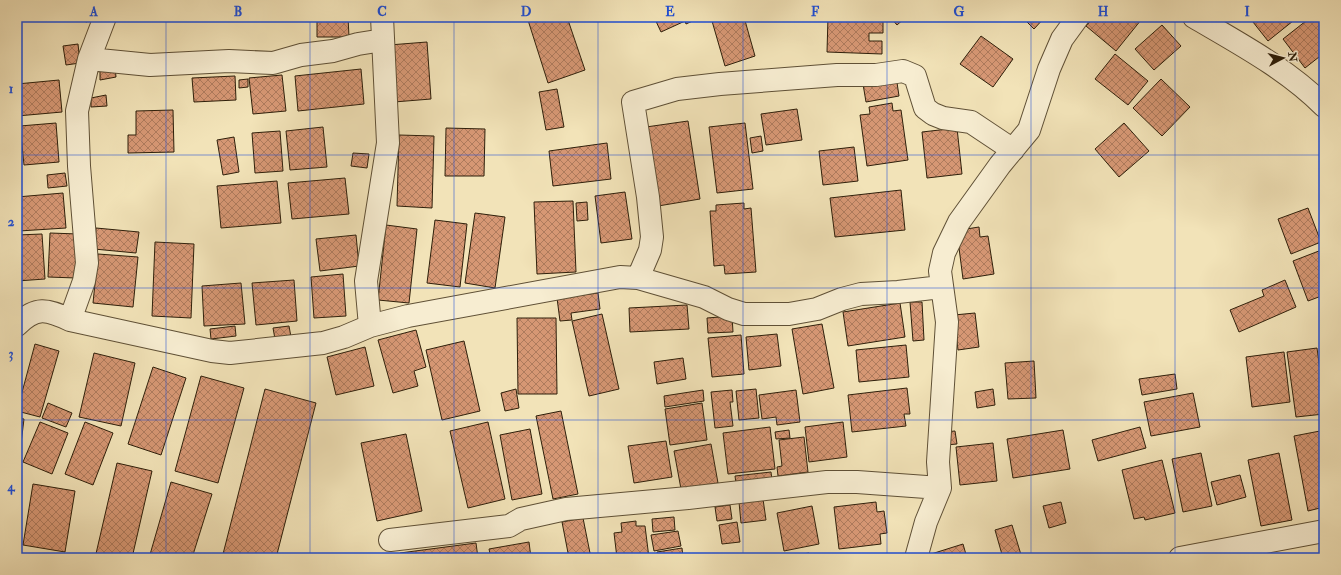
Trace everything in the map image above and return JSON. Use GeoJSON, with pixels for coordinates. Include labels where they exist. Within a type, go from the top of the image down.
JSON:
{"type":"FeatureCollection","features":[{"type":"Feature","properties":{"kind":"street"},"geometry":{"type":"LineString","coordinates":[[70,320],[84,281],[87,263],[78,166],[77,111],[89,59],[105,17]]}},
{"type":"Feature","properties":{"kind":"street"},"geometry":{"type":"LineString","coordinates":[[370,326],[366,281],[388,143],[382,17]]}},
{"type":"Feature","properties":{"kind":"street"},"geometry":{"type":"LineString","coordinates":[[916,558],[926,522],[940,488],[938,462],[947,322],[940,271],[944,253],[959,222],[1029,130],[1049,69],[1059,45],[1078,17]]}},
{"type":"Feature","properties":{"kind":"street"},"geometry":{"type":"LineString","coordinates":[[1194,17],[1264,58],[1308,90],[1324,106]]}},
{"type":"Feature","properties":{"kind":"street"},"geometry":{"type":"LineString","coordinates":[[89,59],[150,65],[229,61],[273,63],[301,55],[333,51],[358,44],[383,40]]}},
{"type":"Feature","properties":{"kind":"street"},"geometry":{"type":"LineString","coordinates":[[638,278],[650,250],[652,237],[648,197],[633,102],[677,89],[720,84],[837,75],[876,75],[903,71],[915,76],[925,108],[932,114],[943,118],[971,122],[1013,150]]}},
{"type":"Feature","properties":{"kind":"street"},"geometry":{"type":"LineString","coordinates":[[17,325],[23,319],[37,312],[51,311],[70,320],[212,351],[230,353],[323,343],[344,337],[370,326],[408,316],[505,300],[620,277],[638,278],[704,297],[728,309],[744,314],[789,314],[817,309],[842,299],[861,294],[898,292],[941,287]]}},
{"type":"Feature","properties":{"kind":"street"},"geometry":{"type":"LineString","coordinates":[[390,540],[509,526],[521,519],[566,509],[688,498],[827,482],[857,482],[940,488]]}},
{"type":"Feature","properties":{"kind":"street"},"geometry":{"type":"LineString","coordinates":[[1180,558],[1324,531]]}},
{"type":"Feature","properties":{"kind":"building"},"geometry":{"type":"Polygon","coordinates":[[[69,17],[88,17],[87,22],[69,17]]]}},
{"type":"Feature","properties":{"kind":"building"},"geometry":{"type":"Polygon","coordinates":[[[317,17],[348,17],[349,37],[317,37],[317,17]]]}},
{"type":"Feature","properties":{"kind":"building"},"geometry":{"type":"Polygon","coordinates":[[[527,17],[567,17],[585,70],[548,83],[527,17]]]}},
{"type":"Feature","properties":{"kind":"building"},"geometry":{"type":"Polygon","coordinates":[[[654,17],[701,17],[686,24],[685,21],[661,32],[654,17]]]}},
{"type":"Feature","properties":{"kind":"building"},"geometry":{"type":"Polygon","coordinates":[[[726,17],[744,17],[755,56],[725,66],[712,21],[726,17]]]}},
{"type":"Feature","properties":{"kind":"building"},"geometry":{"type":"Polygon","coordinates":[[[828,17],[883,19],[883,33],[869,33],[869,41],[882,41],[882,54],[827,52],[828,17]]]}},
{"type":"Feature","properties":{"kind":"building"},"geometry":{"type":"Polygon","coordinates":[[[890,17],[906,17],[897,25],[890,17]]]}},
{"type":"Feature","properties":{"kind":"building"},"geometry":{"type":"Polygon","coordinates":[[[1022,17],[1045,17],[1034,29],[1022,17]]]}},
{"type":"Feature","properties":{"kind":"building"},"geometry":{"type":"Polygon","coordinates":[[[1094,17],[1138,17],[1141,20],[1116,51],[1086,26],[1094,17]]]}},
{"type":"Feature","properties":{"kind":"building"},"geometry":{"type":"Polygon","coordinates":[[[1249,17],[1298,17],[1268,41],[1249,17]]]}},
{"type":"Feature","properties":{"kind":"building"},"geometry":{"type":"Polygon","coordinates":[[[1311,17],[1317,17],[1324,26],[1324,53],[1305,68],[1283,39],[1311,17]]]}},
{"type":"Feature","properties":{"kind":"building"},"geometry":{"type":"Polygon","coordinates":[[[1162,25],[1181,46],[1154,70],[1135,49],[1162,25]]]}},
{"type":"Feature","properties":{"kind":"building"},"geometry":{"type":"Polygon","coordinates":[[[981,36],[1013,59],[993,87],[960,64],[981,36]]]}},
{"type":"Feature","properties":{"kind":"building"},"geometry":{"type":"Polygon","coordinates":[[[427,42],[431,99],[394,102],[389,45],[427,42]]]}},
{"type":"Feature","properties":{"kind":"building"},"geometry":{"type":"Polygon","coordinates":[[[78,44],[80,63],[66,65],[63,46],[78,44]]]}},
{"type":"Feature","properties":{"kind":"building"},"geometry":{"type":"Polygon","coordinates":[[[1115,54],[1148,81],[1128,105],[1095,79],[1115,54]]]}},
{"type":"Feature","properties":{"kind":"building"},"geometry":{"type":"Polygon","coordinates":[[[115,67],[116,77],[100,80],[100,70],[115,67]]]}},
{"type":"Feature","properties":{"kind":"building"},"geometry":{"type":"Polygon","coordinates":[[[361,69],[364,104],[298,111],[295,76],[361,69]]]}},
{"type":"Feature","properties":{"kind":"building"},"geometry":{"type":"Polygon","coordinates":[[[282,75],[286,111],[253,114],[249,78],[282,75]]]}},
{"type":"Feature","properties":{"kind":"building"},"geometry":{"type":"Polygon","coordinates":[[[235,76],[236,100],[194,102],[192,78],[235,76]]]}},
{"type":"Feature","properties":{"kind":"building"},"geometry":{"type":"Polygon","coordinates":[[[896,76],[899,96],[866,102],[863,84],[896,76]]]}},
{"type":"Feature","properties":{"kind":"building"},"geometry":{"type":"Polygon","coordinates":[[[248,79],[248,87],[239,88],[239,80],[248,79]]]}},
{"type":"Feature","properties":{"kind":"building"},"geometry":{"type":"Polygon","coordinates":[[[1161,79],[1190,107],[1162,136],[1133,108],[1161,79]]]}},
{"type":"Feature","properties":{"kind":"building"},"geometry":{"type":"Polygon","coordinates":[[[59,80],[62,112],[17,116],[17,84],[59,80]]]}},
{"type":"Feature","properties":{"kind":"building"},"geometry":{"type":"Polygon","coordinates":[[[557,89],[564,127],[546,130],[539,92],[557,89]]]}},
{"type":"Feature","properties":{"kind":"building"},"geometry":{"type":"Polygon","coordinates":[[[106,95],[107,106],[91,107],[91,98],[106,95]]]}},
{"type":"Feature","properties":{"kind":"building"},"geometry":{"type":"Polygon","coordinates":[[[892,103],[893,111],[901,110],[908,160],[867,166],[860,115],[870,114],[869,107],[892,103]]]}},
{"type":"Feature","properties":{"kind":"building"},"geometry":{"type":"Polygon","coordinates":[[[797,109],[802,140],[766,145],[761,114],[797,109]]]}},
{"type":"Feature","properties":{"kind":"building"},"geometry":{"type":"Polygon","coordinates":[[[173,110],[174,152],[128,153],[128,135],[136,135],[136,111],[173,110]]]}},
{"type":"Feature","properties":{"kind":"building"},"geometry":{"type":"Polygon","coordinates":[[[688,121],[700,199],[658,206],[646,127],[688,121]]]}},
{"type":"Feature","properties":{"kind":"building"},"geometry":{"type":"Polygon","coordinates":[[[56,123],[59,162],[24,165],[20,126],[56,123]]]}},
{"type":"Feature","properties":{"kind":"building"},"geometry":{"type":"Polygon","coordinates":[[[745,123],[753,189],[717,193],[709,127],[745,123]]]}},
{"type":"Feature","properties":{"kind":"building"},"geometry":{"type":"Polygon","coordinates":[[[1124,123],[1149,151],[1119,177],[1095,149],[1124,123]]]}},
{"type":"Feature","properties":{"kind":"building"},"geometry":{"type":"Polygon","coordinates":[[[323,127],[327,167],[290,170],[286,131],[323,127]]]}},
{"type":"Feature","properties":{"kind":"building"},"geometry":{"type":"Polygon","coordinates":[[[446,128],[485,129],[484,176],[445,176],[446,128]]]}},
{"type":"Feature","properties":{"kind":"building"},"geometry":{"type":"Polygon","coordinates":[[[957,128],[962,174],[927,178],[922,132],[957,128]]]}},
{"type":"Feature","properties":{"kind":"building"},"geometry":{"type":"Polygon","coordinates":[[[280,131],[283,171],[255,173],[252,133],[280,131]]]}},
{"type":"Feature","properties":{"kind":"building"},"geometry":{"type":"Polygon","coordinates":[[[399,135],[434,136],[432,208],[397,206],[399,135]]]}},
{"type":"Feature","properties":{"kind":"building"},"geometry":{"type":"Polygon","coordinates":[[[761,136],[763,151],[752,153],[750,138],[761,136]]]}},
{"type":"Feature","properties":{"kind":"building"},"geometry":{"type":"Polygon","coordinates":[[[234,137],[239,172],[223,175],[217,140],[234,137]]]}},
{"type":"Feature","properties":{"kind":"building"},"geometry":{"type":"Polygon","coordinates":[[[607,143],[611,179],[553,186],[549,151],[607,143]]]}},
{"type":"Feature","properties":{"kind":"building"},"geometry":{"type":"Polygon","coordinates":[[[854,147],[858,181],[823,185],[819,151],[854,147]]]}},
{"type":"Feature","properties":{"kind":"building"},"geometry":{"type":"Polygon","coordinates":[[[353,153],[369,154],[367,168],[351,166],[353,153]]]}},
{"type":"Feature","properties":{"kind":"building"},"geometry":{"type":"Polygon","coordinates":[[[65,173],[67,186],[48,188],[47,175],[65,173]]]}},
{"type":"Feature","properties":{"kind":"building"},"geometry":{"type":"Polygon","coordinates":[[[345,178],[349,214],[292,219],[288,183],[345,178]]]}},
{"type":"Feature","properties":{"kind":"building"},"geometry":{"type":"Polygon","coordinates":[[[277,181],[281,223],[221,228],[217,186],[277,181]]]}},
{"type":"Feature","properties":{"kind":"building"},"geometry":{"type":"Polygon","coordinates":[[[901,190],[905,230],[835,237],[830,198],[901,190]]]}},
{"type":"Feature","properties":{"kind":"building"},"geometry":{"type":"Polygon","coordinates":[[[625,192],[632,239],[601,243],[595,196],[625,192]]]}},
{"type":"Feature","properties":{"kind":"building"},"geometry":{"type":"Polygon","coordinates":[[[63,193],[66,228],[19,231],[17,197],[63,193]]]}},
{"type":"Feature","properties":{"kind":"building"},"geometry":{"type":"Polygon","coordinates":[[[573,201],[576,272],[537,274],[534,202],[573,201]]]}},
{"type":"Feature","properties":{"kind":"building"},"geometry":{"type":"Polygon","coordinates":[[[587,202],[588,220],[577,221],[576,203],[587,202]]]}},
{"type":"Feature","properties":{"kind":"building"},"geometry":{"type":"Polygon","coordinates":[[[744,203],[744,209],[751,208],[756,272],[725,274],[724,265],[714,266],[710,211],[716,211],[716,205],[744,203]]]}},
{"type":"Feature","properties":{"kind":"building"},"geometry":{"type":"Polygon","coordinates":[[[1308,208],[1321,242],[1291,254],[1278,219],[1308,208]]]}},
{"type":"Feature","properties":{"kind":"building"},"geometry":{"type":"Polygon","coordinates":[[[475,213],[505,217],[495,288],[465,283],[475,213]]]}},
{"type":"Feature","properties":{"kind":"building"},"geometry":{"type":"Polygon","coordinates":[[[435,220],[467,224],[460,287],[427,283],[435,220]]]}},
{"type":"Feature","properties":{"kind":"building"},"geometry":{"type":"Polygon","coordinates":[[[386,225],[417,229],[409,303],[378,300],[386,225]]]}},
{"type":"Feature","properties":{"kind":"building"},"geometry":{"type":"Polygon","coordinates":[[[979,227],[980,237],[988,236],[994,274],[963,279],[958,240],[960,230],[979,227]]]}},
{"type":"Feature","properties":{"kind":"building"},"geometry":{"type":"Polygon","coordinates":[[[96,228],[139,232],[136,253],[94,249],[96,228]]]}},
{"type":"Feature","properties":{"kind":"building"},"geometry":{"type":"Polygon","coordinates":[[[50,233],[78,234],[76,278],[48,277],[50,233]]]}},
{"type":"Feature","properties":{"kind":"building"},"geometry":{"type":"Polygon","coordinates":[[[42,234],[45,279],[17,281],[17,235],[42,234]]]}},
{"type":"Feature","properties":{"kind":"building"},"geometry":{"type":"Polygon","coordinates":[[[356,235],[359,266],[320,271],[316,239],[356,235]]]}},
{"type":"Feature","properties":{"kind":"building"},"geometry":{"type":"Polygon","coordinates":[[[155,242],[194,244],[191,318],[152,316],[155,242]]]}},
{"type":"Feature","properties":{"kind":"building"},"geometry":{"type":"Polygon","coordinates":[[[1324,249],[1324,295],[1308,301],[1293,261],[1324,249]]]}},
{"type":"Feature","properties":{"kind":"building"},"geometry":{"type":"Polygon","coordinates":[[[98,254],[138,257],[133,307],[93,303],[98,254]]]}},
{"type":"Feature","properties":{"kind":"building"},"geometry":{"type":"Polygon","coordinates":[[[343,274],[346,316],[314,318],[311,277],[343,274]]]}},
{"type":"Feature","properties":{"kind":"building"},"geometry":{"type":"Polygon","coordinates":[[[294,280],[297,321],[256,325],[252,283],[294,280]]]}},
{"type":"Feature","properties":{"kind":"building"},"geometry":{"type":"Polygon","coordinates":[[[1285,280],[1296,307],[1239,332],[1230,310],[1264,296],[1262,290],[1285,280]]]}},
{"type":"Feature","properties":{"kind":"building"},"geometry":{"type":"Polygon","coordinates":[[[241,283],[245,324],[204,326],[202,286],[241,283]]]}},
{"type":"Feature","properties":{"kind":"building"},"geometry":{"type":"Polygon","coordinates":[[[598,293],[600,309],[571,313],[572,320],[560,321],[557,298],[598,293]]]}},
{"type":"Feature","properties":{"kind":"building"},"geometry":{"type":"Polygon","coordinates":[[[910,302],[922,302],[924,340],[913,341],[910,302]]]}},
{"type":"Feature","properties":{"kind":"building"},"geometry":{"type":"Polygon","coordinates":[[[900,303],[905,337],[848,346],[843,312],[900,303]]]}},
{"type":"Feature","properties":{"kind":"building"},"geometry":{"type":"Polygon","coordinates":[[[687,305],[689,329],[630,332],[629,308],[687,305]]]}},
{"type":"Feature","properties":{"kind":"building"},"geometry":{"type":"Polygon","coordinates":[[[975,313],[979,347],[958,350],[954,315],[975,313]]]}},
{"type":"Feature","properties":{"kind":"building"},"geometry":{"type":"Polygon","coordinates":[[[602,314],[619,389],[589,396],[572,321],[602,314]]]}},
{"type":"Feature","properties":{"kind":"building"},"geometry":{"type":"Polygon","coordinates":[[[732,316],[733,332],[708,333],[707,318],[732,316]]]}},
{"type":"Feature","properties":{"kind":"building"},"geometry":{"type":"Polygon","coordinates":[[[517,318],[556,318],[557,394],[518,394],[517,318]]]}},
{"type":"Feature","properties":{"kind":"building"},"geometry":{"type":"Polygon","coordinates":[[[822,324],[834,388],[803,394],[792,329],[822,324]]]}},
{"type":"Feature","properties":{"kind":"building"},"geometry":{"type":"Polygon","coordinates":[[[235,326],[236,336],[211,339],[210,329],[235,326]]]}},
{"type":"Feature","properties":{"kind":"building"},"geometry":{"type":"Polygon","coordinates":[[[289,326],[291,337],[275,339],[273,328],[289,326]]]}},
{"type":"Feature","properties":{"kind":"building"},"geometry":{"type":"Polygon","coordinates":[[[416,330],[426,367],[414,371],[418,386],[393,393],[378,340],[416,330]]]}},
{"type":"Feature","properties":{"kind":"building"},"geometry":{"type":"Polygon","coordinates":[[[777,334],[781,366],[749,370],[746,337],[777,334]]]}},
{"type":"Feature","properties":{"kind":"building"},"geometry":{"type":"Polygon","coordinates":[[[741,335],[744,374],[712,377],[708,338],[741,335]]]}},
{"type":"Feature","properties":{"kind":"building"},"geometry":{"type":"Polygon","coordinates":[[[464,341],[480,411],[442,420],[426,350],[464,341]]]}},
{"type":"Feature","properties":{"kind":"building"},"geometry":{"type":"Polygon","coordinates":[[[35,344],[59,351],[40,417],[17,411],[35,344]]]}},
{"type":"Feature","properties":{"kind":"building"},"geometry":{"type":"Polygon","coordinates":[[[906,345],[909,377],[859,382],[856,350],[906,345]]]}},
{"type":"Feature","properties":{"kind":"building"},"geometry":{"type":"Polygon","coordinates":[[[365,347],[374,386],[336,395],[327,357],[365,347]]]}},
{"type":"Feature","properties":{"kind":"building"},"geometry":{"type":"Polygon","coordinates":[[[1317,348],[1324,400],[1324,414],[1296,417],[1287,352],[1317,348]]]}},
{"type":"Feature","properties":{"kind":"building"},"geometry":{"type":"Polygon","coordinates":[[[1284,352],[1290,402],[1252,407],[1246,357],[1284,352]]]}},
{"type":"Feature","properties":{"kind":"building"},"geometry":{"type":"Polygon","coordinates":[[[94,353],[135,363],[121,426],[79,417],[94,353]]]}},
{"type":"Feature","properties":{"kind":"building"},"geometry":{"type":"Polygon","coordinates":[[[683,358],[686,379],[657,384],[654,362],[683,358]]]}},
{"type":"Feature","properties":{"kind":"building"},"geometry":{"type":"Polygon","coordinates":[[[1034,361],[1036,398],[1008,399],[1005,363],[1034,361]]]}},
{"type":"Feature","properties":{"kind":"building"},"geometry":{"type":"Polygon","coordinates":[[[153,367],[186,378],[161,455],[128,444],[153,367]]]}},
{"type":"Feature","properties":{"kind":"building"},"geometry":{"type":"Polygon","coordinates":[[[1175,374],[1177,389],[1142,395],[1139,379],[1175,374]]]}},
{"type":"Feature","properties":{"kind":"building"},"geometry":{"type":"Polygon","coordinates":[[[201,376],[244,388],[218,483],[175,471],[201,376]]]}},
{"type":"Feature","properties":{"kind":"building"},"geometry":{"type":"Polygon","coordinates":[[[907,388],[910,414],[904,414],[906,426],[852,432],[848,395],[907,388]]]}},
{"type":"Feature","properties":{"kind":"building"},"geometry":{"type":"Polygon","coordinates":[[[265,389],[316,403],[276,558],[222,558],[265,389]]]}},
{"type":"Feature","properties":{"kind":"building"},"geometry":{"type":"Polygon","coordinates":[[[516,389],[519,408],[505,411],[501,393],[516,389]]]}},
{"type":"Feature","properties":{"kind":"building"},"geometry":{"type":"Polygon","coordinates":[[[756,389],[759,418],[739,420],[736,391],[756,389]]]}},
{"type":"Feature","properties":{"kind":"building"},"geometry":{"type":"Polygon","coordinates":[[[993,389],[995,405],[977,408],[975,392],[993,389]]]}},
{"type":"Feature","properties":{"kind":"building"},"geometry":{"type":"Polygon","coordinates":[[[703,390],[704,401],[665,407],[664,396],[703,390]]]}},
{"type":"Feature","properties":{"kind":"building"},"geometry":{"type":"Polygon","coordinates":[[[732,390],[733,402],[730,402],[733,426],[715,428],[711,392],[732,390]]]}},
{"type":"Feature","properties":{"kind":"building"},"geometry":{"type":"Polygon","coordinates":[[[796,390],[800,422],[777,425],[776,417],[762,419],[759,395],[796,390]]]}},
{"type":"Feature","properties":{"kind":"building"},"geometry":{"type":"Polygon","coordinates":[[[1193,393],[1200,427],[1151,436],[1144,402],[1193,393]]]}},
{"type":"Feature","properties":{"kind":"building"},"geometry":{"type":"Polygon","coordinates":[[[48,403],[72,413],[66,427],[42,418],[48,403]]]}},
{"type":"Feature","properties":{"kind":"building"},"geometry":{"type":"Polygon","coordinates":[[[702,403],[707,440],[670,445],[665,409],[702,403]]]}},
{"type":"Feature","properties":{"kind":"building"},"geometry":{"type":"Polygon","coordinates":[[[561,411],[578,494],[553,499],[536,416],[561,411]]]}},
{"type":"Feature","properties":{"kind":"building"},"geometry":{"type":"Polygon","coordinates":[[[17,418],[24,419],[18,468],[17,468],[17,418]]]}},
{"type":"Feature","properties":{"kind":"building"},"geometry":{"type":"Polygon","coordinates":[[[40,422],[68,433],[52,474],[23,462],[40,422]]]}},
{"type":"Feature","properties":{"kind":"building"},"geometry":{"type":"Polygon","coordinates":[[[85,422],[113,433],[93,485],[65,474],[85,422]]]}},
{"type":"Feature","properties":{"kind":"building"},"geometry":{"type":"Polygon","coordinates":[[[488,422],[505,499],[468,508],[450,431],[488,422]]]}},
{"type":"Feature","properties":{"kind":"building"},"geometry":{"type":"Polygon","coordinates":[[[843,422],[847,457],[809,462],[805,427],[843,422]]]}},
{"type":"Feature","properties":{"kind":"building"},"geometry":{"type":"Polygon","coordinates":[[[770,427],[775,469],[728,474],[723,433],[770,427]]]}},
{"type":"Feature","properties":{"kind":"building"},"geometry":{"type":"Polygon","coordinates":[[[1140,427],[1146,448],[1098,461],[1092,440],[1140,427]]]}},
{"type":"Feature","properties":{"kind":"building"},"geometry":{"type":"Polygon","coordinates":[[[530,429],[542,494],[512,500],[500,435],[530,429]]]}},
{"type":"Feature","properties":{"kind":"building"},"geometry":{"type":"Polygon","coordinates":[[[789,430],[790,438],[776,439],[775,432],[789,430]]]}},
{"type":"Feature","properties":{"kind":"building"},"geometry":{"type":"Polygon","coordinates":[[[1063,430],[1070,469],[1013,478],[1007,439],[1063,430]]]}},
{"type":"Feature","properties":{"kind":"building"},"geometry":{"type":"Polygon","coordinates":[[[955,431],[957,444],[945,445],[944,432],[955,431]]]}},
{"type":"Feature","properties":{"kind":"building"},"geometry":{"type":"Polygon","coordinates":[[[1320,431],[1324,455],[1324,507],[1308,511],[1294,436],[1320,431]]]}},
{"type":"Feature","properties":{"kind":"building"},"geometry":{"type":"Polygon","coordinates":[[[406,434],[422,511],[377,521],[361,443],[406,434]]]}},
{"type":"Feature","properties":{"kind":"building"},"geometry":{"type":"Polygon","coordinates":[[[804,437],[808,472],[778,476],[777,467],[782,466],[779,440],[804,437]]]}},
{"type":"Feature","properties":{"kind":"building"},"geometry":{"type":"Polygon","coordinates":[[[666,441],[672,477],[634,483],[628,446],[666,441]]]}},
{"type":"Feature","properties":{"kind":"building"},"geometry":{"type":"Polygon","coordinates":[[[993,443],[997,481],[960,485],[956,447],[993,443]]]}},
{"type":"Feature","properties":{"kind":"building"},"geometry":{"type":"Polygon","coordinates":[[[711,444],[718,483],[681,489],[674,451],[711,444]]]}},
{"type":"Feature","properties":{"kind":"building"},"geometry":{"type":"Polygon","coordinates":[[[1201,453],[1212,506],[1183,512],[1172,459],[1201,453]]]}},
{"type":"Feature","properties":{"kind":"building"},"geometry":{"type":"Polygon","coordinates":[[[1279,453],[1292,520],[1261,526],[1248,460],[1279,453]]]}},
{"type":"Feature","properties":{"kind":"building"},"geometry":{"type":"Polygon","coordinates":[[[1162,460],[1175,513],[1145,520],[1144,517],[1134,519],[1122,470],[1162,460]]]}},
{"type":"Feature","properties":{"kind":"building"},"geometry":{"type":"Polygon","coordinates":[[[117,463],[152,471],[132,558],[95,558],[117,463]]]}},
{"type":"Feature","properties":{"kind":"building"},"geometry":{"type":"Polygon","coordinates":[[[771,472],[772,480],[736,484],[735,476],[771,472]]]}},
{"type":"Feature","properties":{"kind":"building"},"geometry":{"type":"Polygon","coordinates":[[[1240,475],[1246,497],[1217,505],[1211,482],[1240,475]]]}},
{"type":"Feature","properties":{"kind":"building"},"geometry":{"type":"Polygon","coordinates":[[[171,482],[212,494],[192,558],[149,558],[171,482]]]}},
{"type":"Feature","properties":{"kind":"building"},"geometry":{"type":"Polygon","coordinates":[[[33,484],[75,491],[65,552],[23,545],[33,484]]]}},
{"type":"Feature","properties":{"kind":"building"},"geometry":{"type":"Polygon","coordinates":[[[763,499],[766,520],[741,523],[739,502],[763,499]]]}},
{"type":"Feature","properties":{"kind":"building"},"geometry":{"type":"Polygon","coordinates":[[[876,502],[877,512],[884,511],[887,533],[880,534],[881,544],[839,549],[834,507],[876,502]]]}},
{"type":"Feature","properties":{"kind":"building"},"geometry":{"type":"Polygon","coordinates":[[[1061,502],[1066,523],[1049,528],[1043,506],[1061,502]]]}},
{"type":"Feature","properties":{"kind":"building"},"geometry":{"type":"Polygon","coordinates":[[[730,505],[732,519],[717,521],[715,507],[730,505]]]}},
{"type":"Feature","properties":{"kind":"building"},"geometry":{"type":"Polygon","coordinates":[[[812,506],[819,544],[784,551],[777,513],[812,506]]]}},
{"type":"Feature","properties":{"kind":"building"},"geometry":{"type":"Polygon","coordinates":[[[674,517],[675,530],[653,532],[652,519],[674,517]]]}},
{"type":"Feature","properties":{"kind":"building"},"geometry":{"type":"Polygon","coordinates":[[[583,518],[591,558],[569,558],[562,522],[583,518]]]}},
{"type":"Feature","properties":{"kind":"building"},"geometry":{"type":"Polygon","coordinates":[[[636,521],[636,526],[645,526],[649,558],[617,558],[614,533],[622,532],[621,523],[636,521]]]}},
{"type":"Feature","properties":{"kind":"building"},"geometry":{"type":"Polygon","coordinates":[[[737,522],[740,542],[722,544],[719,525],[737,522]]]}},
{"type":"Feature","properties":{"kind":"building"},"geometry":{"type":"Polygon","coordinates":[[[1012,525],[1022,558],[1003,558],[995,530],[1012,525]]]}},
{"type":"Feature","properties":{"kind":"building"},"geometry":{"type":"Polygon","coordinates":[[[678,531],[681,546],[654,551],[651,535],[678,531]]]}},
{"type":"Feature","properties":{"kind":"building"},"geometry":{"type":"Polygon","coordinates":[[[529,542],[531,558],[491,558],[489,549],[529,542]]]}},
{"type":"Feature","properties":{"kind":"building"},"geometry":{"type":"Polygon","coordinates":[[[476,543],[478,558],[401,558],[400,553],[476,543]]]}},
{"type":"Feature","properties":{"kind":"building"},"geometry":{"type":"Polygon","coordinates":[[[963,544],[967,558],[929,558],[928,555],[963,544]]]}},
{"type":"Feature","properties":{"kind":"building"},"geometry":{"type":"Polygon","coordinates":[[[682,548],[683,558],[658,558],[657,552],[682,548]]]}},
{"type":"Feature","properties":{"kind":"building"},"geometry":{"type":"Polygon","coordinates":[[[809,553],[809,558],[778,558],[809,553]]]}}]}
